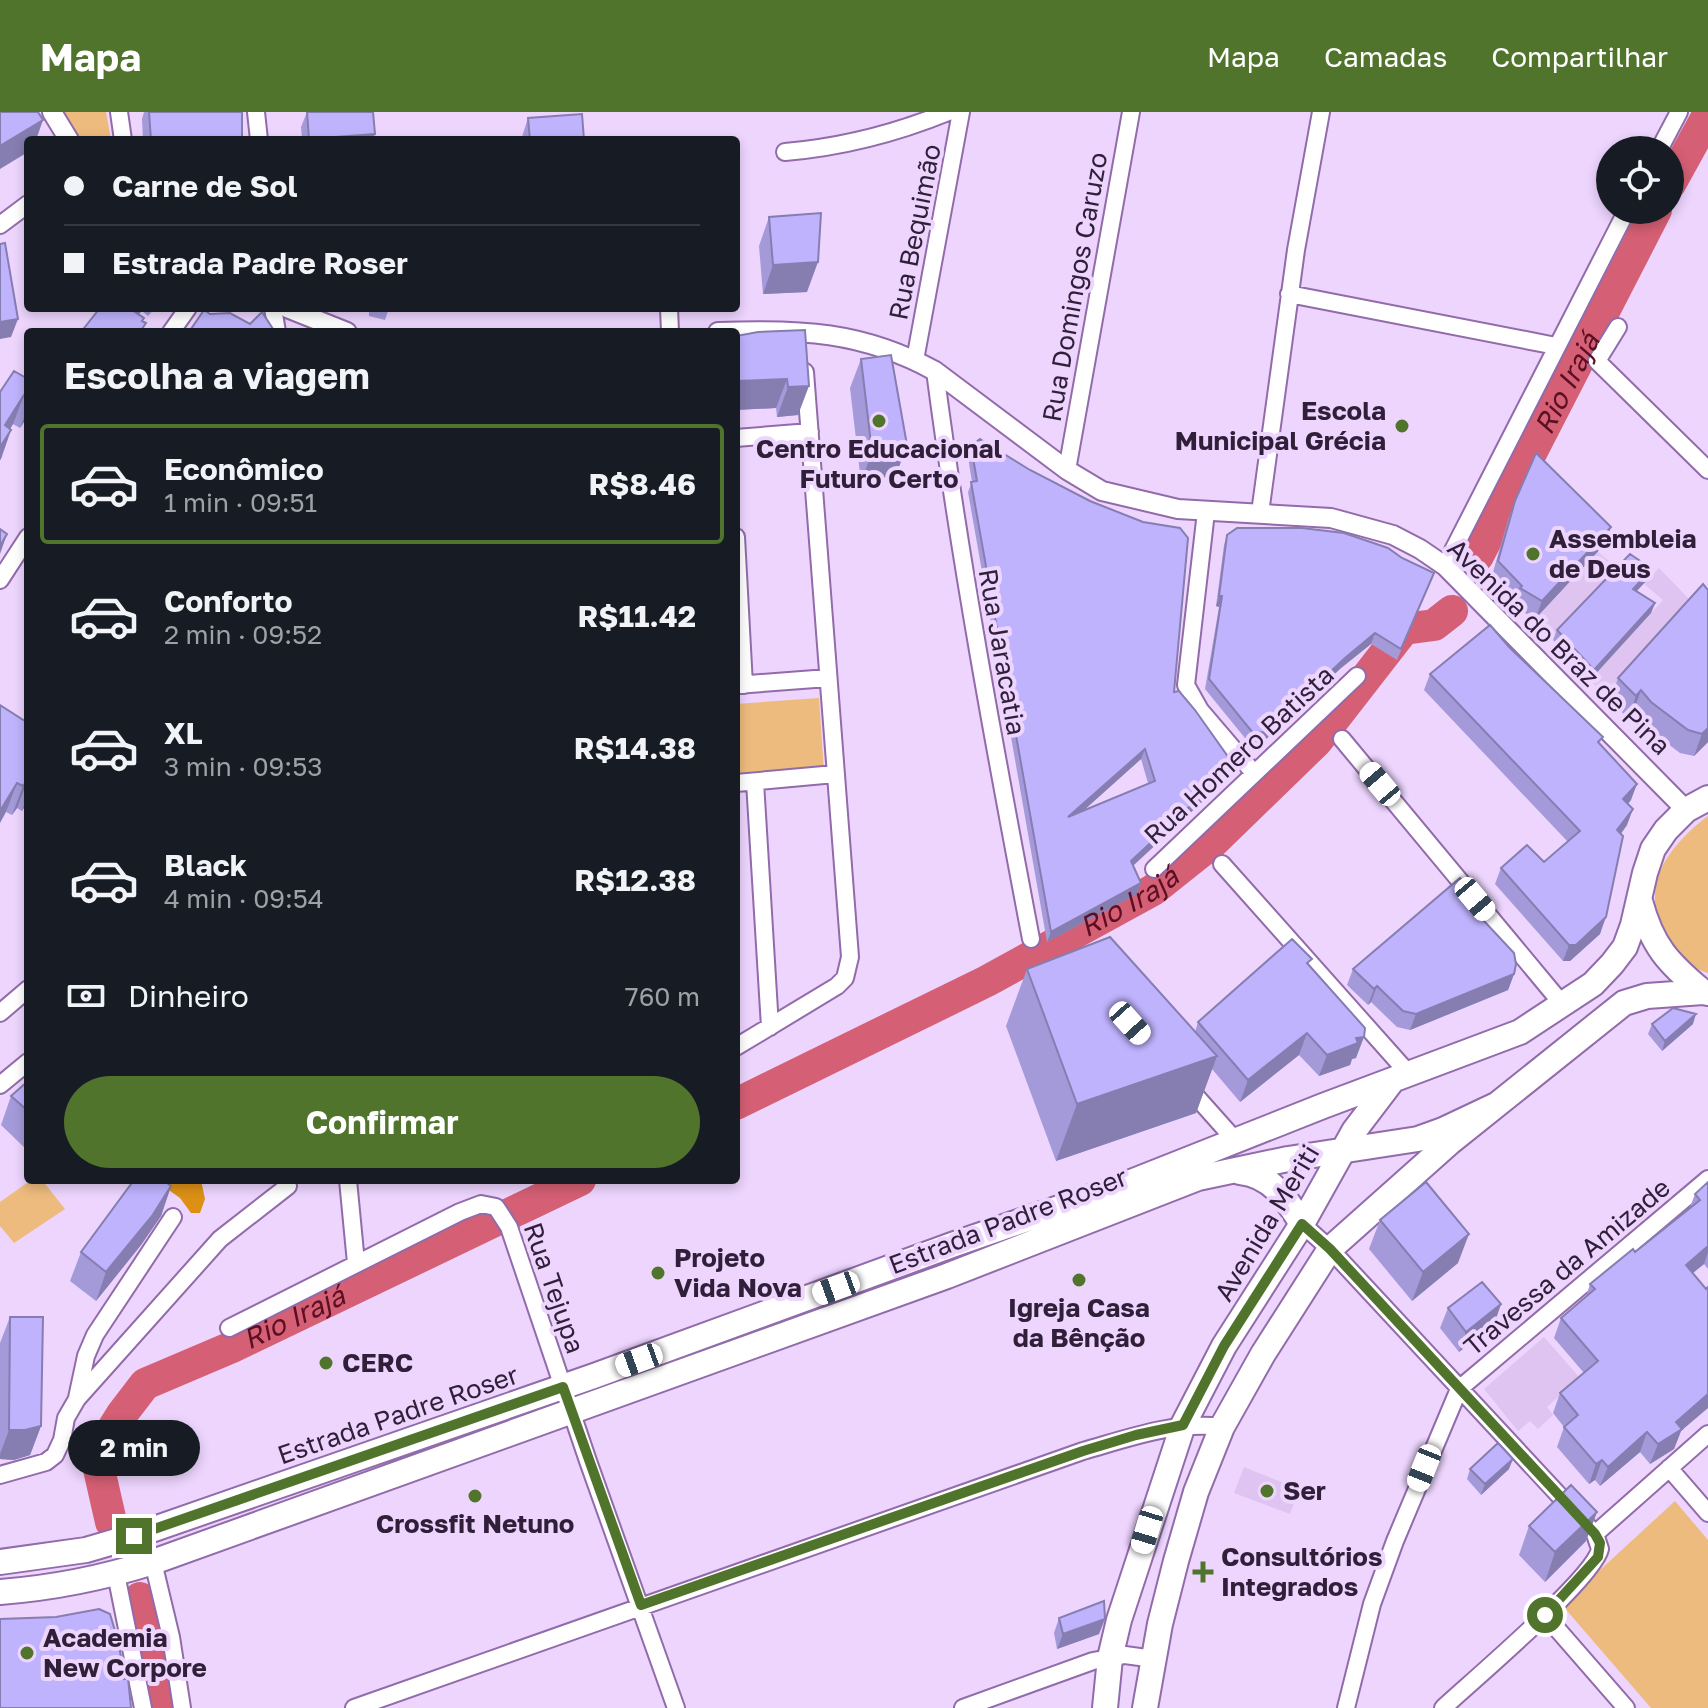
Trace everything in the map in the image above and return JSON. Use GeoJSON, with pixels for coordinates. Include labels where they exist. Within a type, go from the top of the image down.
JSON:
{"type":"FeatureCollection","features":[{"type":"Feature","properties":{"kind":"main road"},"geometry":{"type":"LineString","coordinates":[[1401,1076],[1520,1032],[1593,984],[1625,947],[1653,849],[1686,810],[1708,798]]}},
{"type":"Feature","properties":{"kind":"main road"},"geometry":{"type":"LineString","coordinates":[[1639,899],[1657,947],[1671,965],[1705,993]]}},
{"type":"Feature","properties":{"kind":"main road"},"geometry":{"type":"LineString","coordinates":[[1145,1708],[1176,1561],[1196,1492],[1222,1427],[1263,1354],[1330,1249],[1496,1105],[1624,1003],[1647,996],[1705,993]]}},
{"type":"Feature","properties":{"kind":"main road","name":"Estrada Padre Roser"},"geometry":{"type":"LineString","coordinates":[[0,1592],[51,1587],[116,1574],[153,1562],[952,1245],[1111,1190],[1401,1076]]}},
{"type":"Feature","properties":{"kind":"main road","name":"Avenida Meriti"},"geometry":{"type":"LineString","coordinates":[[1105,1708],[1110,1658],[1147,1530],[1183,1425],[1224,1346],[1302,1224],[1369,1109],[1401,1076]]}},
{"type":"Feature","properties":{"kind":"main road","name":"Estrada Padre Roser"},"geometry":{"type":"LineString","coordinates":[[0,1562],[86,1550],[567,1399],[947,1276],[1198,1178],[1418,1139],[1496,1105]]}},
{"type":"Feature","properties":{"kind":"main road"},"geometry":{"type":"LineString","coordinates":[[1229,1171],[1250,1173],[1268,1180],[1302,1224]]}},
{"type":"Feature","properties":{"kind":"street"},"geometry":{"type":"LineString","coordinates":[[52,112],[67,136]]}},
{"type":"Feature","properties":{"kind":"street"},"geometry":{"type":"LineString","coordinates":[[119,112],[122,136]]}},
{"type":"Feature","properties":{"kind":"street"},"geometry":{"type":"LineString","coordinates":[[256,112],[259,136]]}},
{"type":"Feature","properties":{"kind":"street"},"geometry":{"type":"LineString","coordinates":[[785,152],[825,149],[864,141],[948,112]]}},
{"type":"Feature","properties":{"kind":"street","name":"Rua Bequimão"},"geometry":{"type":"LineString","coordinates":[[915,360],[961,112]]}},
{"type":"Feature","properties":{"kind":"street","name":"Rua Domingos Caruzo"},"geometry":{"type":"LineString","coordinates":[[1067,470],[1131,112]]}},
{"type":"Feature","properties":{"kind":"street"},"geometry":{"type":"LineString","coordinates":[[1260,513],[1289,294],[1321,112]]}},
{"type":"Feature","properties":{"kind":"street"},"geometry":{"type":"LineString","coordinates":[[1666,136],[1679,112]]}},
{"type":"Feature","properties":{"kind":"street"},"geometry":{"type":"LineString","coordinates":[[0,225],[24,207]]}},
{"type":"Feature","properties":{"kind":"street"},"geometry":{"type":"LineString","coordinates":[[1445,566],[1620,224]]}},
{"type":"Feature","properties":{"kind":"street"},"geometry":{"type":"LineString","coordinates":[[1289,294],[1556,346]]}},
{"type":"Feature","properties":{"kind":"street"},"geometry":{"type":"LineString","coordinates":[[297,312],[337,328]]}},
{"type":"Feature","properties":{"kind":"street"},"geometry":{"type":"LineString","coordinates":[[1618,327],[1597,361],[1708,470]]}},
{"type":"Feature","properties":{"kind":"street"},"geometry":{"type":"LineString","coordinates":[[740,1045],[837,986],[848,970],[850,957],[803,330]]}},
{"type":"Feature","properties":{"kind":"street","name":"Avenida do Braz de Pina"},"geometry":{"type":"LineString","coordinates":[[740,331],[803,330],[863,341],[915,360],[935,371],[1067,470],[1102,491],[1165,507],[1206,512],[1331,518],[1393,535],[1445,566],[1686,810]]}},
{"type":"Feature","properties":{"kind":"street","name":"Rua Jaracatia"},"geometry":{"type":"LineString","coordinates":[[935,371],[951,497],[973,629],[1031,939]]}},
{"type":"Feature","properties":{"kind":"street"},"geometry":{"type":"LineString","coordinates":[[740,438],[810,432]]}},
{"type":"Feature","properties":{"kind":"street"},"geometry":{"type":"LineString","coordinates":[[1206,512],[1186,685],[1200,710],[1253,772]]}},
{"type":"Feature","properties":{"kind":"street"},"geometry":{"type":"LineString","coordinates":[[0,580],[14,548],[24,540]]}},
{"type":"Feature","properties":{"kind":"street","name":"Rua Homero Batista"},"geometry":{"type":"LineString","coordinates":[[1154,869],[1357,676]]}},
{"type":"Feature","properties":{"kind":"street"},"geometry":{"type":"LineString","coordinates":[[740,685],[828,678]]}},
{"type":"Feature","properties":{"kind":"street"},"geometry":{"type":"LineString","coordinates":[[1342,739],[1563,1005]]}},
{"type":"Feature","properties":{"kind":"street"},"geometry":{"type":"LineString","coordinates":[[740,783],[835,774]]}},
{"type":"Feature","properties":{"kind":"street"},"geometry":{"type":"LineString","coordinates":[[755,782],[770,1027]]}},
{"type":"Feature","properties":{"kind":"street"},"geometry":{"type":"LineString","coordinates":[[1222,864],[1401,1076]]}},
{"type":"Feature","properties":{"kind":"street"},"geometry":{"type":"LineString","coordinates":[[0,1013],[24,992]]}},
{"type":"Feature","properties":{"kind":"street"},"geometry":{"type":"LineString","coordinates":[[0,1085],[24,1065]]}},
{"type":"Feature","properties":{"kind":"street"},"geometry":{"type":"LineString","coordinates":[[1172,1070],[1235,1140]]}},
{"type":"Feature","properties":{"kind":"street","name":"Travessa da Amizade"},"geometry":{"type":"LineString","coordinates":[[1346,1708],[1372,1604],[1459,1389],[1708,1179]]}},
{"type":"Feature","properties":{"kind":"street"},"geometry":{"type":"LineString","coordinates":[[348,1184],[356,1263]]}},
{"type":"Feature","properties":{"kind":"street"},"geometry":{"type":"LineString","coordinates":[[0,1475],[46,1462],[55,1455],[62,1440],[66,1418],[77,1399],[220,1239],[288,1186]]}},
{"type":"Feature","properties":{"kind":"street","name":"Rua Tejupa"},"geometry":{"type":"LineString","coordinates":[[229,1328],[446,1218],[481,1204],[496,1207],[505,1220],[676,1708]]}},
{"type":"Feature","properties":{"kind":"street"},"geometry":{"type":"LineString","coordinates":[[77,1399],[86,1356],[95,1335],[173,1217]]}},
{"type":"Feature","properties":{"kind":"street"},"geometry":{"type":"LineString","coordinates":[[1302,1224],[1330,1249],[1595,1534],[1600,1543],[1598,1557],[1545,1615],[1443,1708]]}},
{"type":"Feature","properties":{"kind":"street"},"geometry":{"type":"LineString","coordinates":[[354,1708],[1083,1451],[1183,1425],[1222,1427]]}},
{"type":"Feature","properties":{"kind":"street"},"geometry":{"type":"LineString","coordinates":[[1595,1534],[1708,1434]]}},
{"type":"Feature","properties":{"kind":"street"},"geometry":{"type":"LineString","coordinates":[[1669,1468],[1708,1513]]}},
{"type":"Feature","properties":{"kind":"street"},"geometry":{"type":"LineString","coordinates":[[153,1562],[171,1637],[182,1708]]}},
{"type":"Feature","properties":{"kind":"street"},"geometry":{"type":"LineString","coordinates":[[116,1574],[143,1708]]}},
{"type":"Feature","properties":{"kind":"street"},"geometry":{"type":"LineString","coordinates":[[1545,1615],[1626,1708]]}},
{"type":"Feature","properties":{"kind":"street"},"geometry":{"type":"LineString","coordinates":[[963,1708],[1074,1667],[1125,1655],[1154,1659]]}},
{"type":"Feature","properties":{"kind":"shaded area"},"geometry":{"type":"Polygon","coordinates":[[[58,112],[106,112],[110,136],[73,136],[58,112]]]}},
{"type":"Feature","properties":{"kind":"shaded area"},"geometry":{"type":"Polygon","coordinates":[[[1598,552],[1619,569],[1553,640],[1535,619],[1598,552]]]}},
{"type":"Feature","properties":{"kind":"shaded area"},"geometry":{"type":"Polygon","coordinates":[[[1659,568],[1690,600],[1610,701],[1590,680],[1663,600],[1644,584],[1659,568]]]}},
{"type":"Feature","properties":{"kind":"shaded area"},"geometry":{"type":"Polygon","coordinates":[[[819,698],[824,772],[740,777],[740,704],[819,698]]]}},
{"type":"Feature","properties":{"kind":"shaded area"},"geometry":{"type":"Polygon","coordinates":[[[1708,816],[1708,973],[1681,958],[1671,946],[1657,918],[1655,903],[1660,872],[1668,856],[1708,816]]]}},
{"type":"Feature","properties":{"kind":"shaded area"},"geometry":{"type":"Polygon","coordinates":[[[25,1184],[45,1184],[65,1209],[14,1243],[0,1226],[0,1202],[25,1184]]]}},
{"type":"Feature","properties":{"kind":"shaded area"},"geometry":{"type":"Polygon","coordinates":[[[166,1184],[202,1184],[205,1199],[200,1213],[191,1213],[180,1198],[166,1188],[166,1184]]]}},
{"type":"Feature","properties":{"kind":"shaded area"},"geometry":{"type":"Polygon","coordinates":[[[1544,1337],[1580,1378],[1547,1407],[1553,1415],[1538,1429],[1530,1421],[1518,1431],[1484,1389],[1544,1337]]]}},
{"type":"Feature","properties":{"kind":"shaded area","name":"Ser"},"geometry":{"type":"Polygon","coordinates":[[[1244,1467],[1299,1489],[1290,1514],[1234,1493],[1244,1467]]]}},
{"type":"Feature","properties":{"kind":"shaded area"},"geometry":{"type":"Polygon","coordinates":[[[1675,1501],[1708,1540],[1708,1708],[1651,1708],[1562,1605],[1675,1501]]]}},
{"type":"Feature","properties":{"kind":"building"},"geometry":{"type":"Polygon","coordinates":[[[0,112],[38,112],[43,120],[0,146],[0,112]]]}},
{"type":"Feature","properties":{"kind":"building"},"geometry":{"type":"Polygon","coordinates":[[[149,112],[242,112],[242,136],[151,136],[149,112]]]}},
{"type":"Feature","properties":{"kind":"building"},"geometry":{"type":"Polygon","coordinates":[[[307,112],[373,112],[375,134],[309,136],[307,112]]]}},
{"type":"Feature","properties":{"kind":"building"},"geometry":{"type":"Polygon","coordinates":[[[582,114],[584,136],[530,136],[528,118],[582,114]]]}},
{"type":"Feature","properties":{"kind":"building"},"geometry":{"type":"Polygon","coordinates":[[[821,213],[818,262],[773,265],[769,217],[821,213]]]}},
{"type":"Feature","properties":{"kind":"building"},"geometry":{"type":"Polygon","coordinates":[[[5,243],[18,319],[0,322],[0,244],[5,243]]]}},
{"type":"Feature","properties":{"kind":"building"},"geometry":{"type":"Polygon","coordinates":[[[97,312],[135,312],[146,323],[143,328],[84,328],[97,312]]]}},
{"type":"Feature","properties":{"kind":"building"},"geometry":{"type":"Polygon","coordinates":[[[203,312],[230,313],[250,324],[262,312],[272,328],[192,328],[203,312]]]}},
{"type":"Feature","properties":{"kind":"building"},"geometry":{"type":"Polygon","coordinates":[[[805,330],[809,386],[788,387],[787,379],[740,381],[740,335],[805,330]]]}},
{"type":"Feature","properties":{"kind":"building"},"geometry":{"type":"Polygon","coordinates":[[[891,355],[907,445],[872,452],[861,359],[891,355]]]}},
{"type":"Feature","properties":{"kind":"building"},"geometry":{"type":"Polygon","coordinates":[[[14,371],[24,377],[24,395],[5,425],[11,430],[0,447],[0,392],[14,371]]]}},
{"type":"Feature","properties":{"kind":"building"},"geometry":{"type":"Polygon","coordinates":[[[980,439],[1030,470],[1090,501],[1143,522],[1180,528],[1188,538],[1174,692],[1179,691],[1195,710],[1231,761],[1232,767],[1131,861],[1141,883],[1051,932],[971,482],[977,481],[971,446],[980,439]],[[1145,749],[1068,817],[1155,781],[1145,749]]]}},
{"type":"Feature","properties":{"kind":"building"},"geometry":{"type":"Polygon","coordinates":[[[1536,453],[1611,527],[1542,601],[1520,588],[1522,586],[1498,561],[1515,501],[1536,453]]]}},
{"type":"Feature","properties":{"kind":"building"},"geometry":{"type":"Polygon","coordinates":[[[1237,528],[1302,528],[1344,533],[1388,548],[1434,573],[1401,649],[1375,633],[1266,732],[1253,733],[1209,679],[1222,596],[1219,596],[1227,535],[1237,528]]]}},
{"type":"Feature","properties":{"kind":"building"},"geometry":{"type":"Polygon","coordinates":[[[0,529],[7,534],[0,546],[0,529]]]}},
{"type":"Feature","properties":{"kind":"building"},"geometry":{"type":"Polygon","coordinates":[[[1630,554],[1652,569],[1633,589],[1655,603],[1594,670],[1557,630],[1630,554]]]}},
{"type":"Feature","properties":{"kind":"building"},"geometry":{"type":"Polygon","coordinates":[[[1703,584],[1708,590],[1708,728],[1702,734],[1688,730],[1651,702],[1641,690],[1636,696],[1618,678],[1703,584]]]}},
{"type":"Feature","properties":{"kind":"building"},"geometry":{"type":"Polygon","coordinates":[[[1490,625],[1603,737],[1598,742],[1637,784],[1623,799],[1633,809],[1617,830],[1623,836],[1606,917],[1576,945],[1569,945],[1501,868],[1527,845],[1544,862],[1580,831],[1430,674],[1490,625]]]}},
{"type":"Feature","properties":{"kind":"building"},"geometry":{"type":"Polygon","coordinates":[[[0,705],[24,720],[24,785],[17,783],[0,811],[0,705]]]}},
{"type":"Feature","properties":{"kind":"building"},"geometry":{"type":"Polygon","coordinates":[[[1460,878],[1478,897],[1469,905],[1514,953],[1514,974],[1416,1014],[1403,1011],[1377,986],[1374,989],[1353,969],[1460,878]]]}},
{"type":"Feature","properties":{"kind":"building"},"geometry":{"type":"Polygon","coordinates":[[[1110,937],[1217,1056],[1077,1104],[1027,969],[1110,937]]]}},
{"type":"Feature","properties":{"kind":"building"},"geometry":{"type":"Polygon","coordinates":[[[1292,939],[1312,959],[1307,963],[1365,1028],[1364,1037],[1356,1038],[1358,1043],[1327,1055],[1307,1033],[1248,1080],[1198,1022],[1292,939]]]}},
{"type":"Feature","properties":{"kind":"building"},"geometry":{"type":"Polygon","coordinates":[[[1673,1008],[1696,1014],[1665,1041],[1652,1024],[1673,1008]]]}},
{"type":"Feature","properties":{"kind":"building"},"geometry":{"type":"Polygon","coordinates":[[[24,1085],[24,1107],[11,1096],[24,1085]]]}},
{"type":"Feature","properties":{"kind":"building"},"geometry":{"type":"Polygon","coordinates":[[[1426,1182],[1469,1234],[1423,1272],[1380,1220],[1426,1182]]]}},
{"type":"Feature","properties":{"kind":"building"},"geometry":{"type":"Polygon","coordinates":[[[1708,1182],[1708,1246],[1686,1265],[1706,1289],[1708,1287],[1708,1394],[1676,1422],[1682,1429],[1658,1444],[1647,1432],[1608,1467],[1602,1460],[1596,1464],[1564,1427],[1578,1415],[1560,1393],[1598,1361],[1561,1318],[1595,1289],[1590,1284],[1700,1200],[1695,1194],[1708,1182]]]}},
{"type":"Feature","properties":{"kind":"building"},"geometry":{"type":"Polygon","coordinates":[[[131,1184],[171,1186],[152,1216],[106,1272],[81,1252],[131,1184]]]}},
{"type":"Feature","properties":{"kind":"building"},"geometry":{"type":"Polygon","coordinates":[[[1482,1282],[1501,1304],[1466,1332],[1448,1308],[1482,1282]]]}},
{"type":"Feature","properties":{"kind":"building"},"geometry":{"type":"Polygon","coordinates":[[[10,1317],[43,1317],[41,1426],[25,1430],[9,1430],[10,1317]]]}},
{"type":"Feature","properties":{"kind":"building"},"geometry":{"type":"Polygon","coordinates":[[[1498,1443],[1513,1459],[1485,1484],[1470,1469],[1498,1443]]]}},
{"type":"Feature","properties":{"kind":"building"},"geometry":{"type":"Polygon","coordinates":[[[1571,1485],[1597,1512],[1555,1552],[1529,1526],[1571,1485]]]}},
{"type":"Feature","properties":{"kind":"building"},"geometry":{"type":"Polygon","coordinates":[[[1104,1601],[1105,1619],[1063,1634],[1059,1618],[1104,1601]]]}},
{"type":"Feature","properties":{"kind":"building"},"geometry":{"type":"Polygon","coordinates":[[[99,1609],[110,1614],[119,1644],[124,1679],[128,1678],[131,1708],[0,1708],[0,1619],[56,1617],[99,1609]]]}},
{"type":"Feature","properties":{"kind":"waterway","name":"Rio Irajá"},"geometry":{"type":"LineString","coordinates":[[1684,159],[1708,115]]}},
{"type":"Feature","properties":{"kind":"waterway","name":"Rio Irajá"},"geometry":{"type":"LineString","coordinates":[[1478,556],[1649,224]]}},
{"type":"Feature","properties":{"kind":"waterway","name":"Rio Irajá"},"geometry":{"type":"LineString","coordinates":[[740,1102],[987,981],[1153,890],[1212,843],[1317,741],[1404,629],[1434,625],[1452,611]]}},
{"type":"Feature","properties":{"kind":"waterway","name":"Rio Irajá"},"geometry":{"type":"LineString","coordinates":[[111,1522],[96,1456],[145,1384],[232,1347],[572,1184]]}},
{"type":"Feature","properties":{"kind":"waterway","name":"Rio Irajá"},"geometry":{"type":"LineString","coordinates":[[140,1598],[161,1708]]}},
{"type":"Feature","properties":{"kind":"place","name":"Centro Educacional Futuro Certo"},"geometry":{"type":"Point","coordinates":[879,421]}},
{"type":"Feature","properties":{"kind":"place","name":"Escola Municipal Grécia"},"geometry":{"type":"Point","coordinates":[1402,426]}},
{"type":"Feature","properties":{"kind":"place","name":"Assembleia de Deus"},"geometry":{"type":"Point","coordinates":[1533,554]}},
{"type":"Feature","properties":{"kind":"place","name":"Projeto Vida Nova"},"geometry":{"type":"Point","coordinates":[658,1273]}},
{"type":"Feature","properties":{"kind":"place","name":"Igreja Casa da Bênção"},"geometry":{"type":"Point","coordinates":[1079,1280]}},
{"type":"Feature","properties":{"kind":"place","name":"CERC"},"geometry":{"type":"Point","coordinates":[326,1363]}},
{"type":"Feature","properties":{"kind":"place","name":"Ser"},"geometry":{"type":"Point","coordinates":[1267,1491]}},
{"type":"Feature","properties":{"kind":"place","name":"Crossfit Netuno"},"geometry":{"type":"Point","coordinates":[475,1496]}},
{"type":"Feature","properties":{"kind":"place","name":"Consultórios Integrados"},"geometry":{"type":"Point","coordinates":[1203,1572]}},
{"type":"Feature","properties":{"kind":"place","name":"Academia New Corpore"},"geometry":{"type":"Point","coordinates":[27,1653]}},
{"type":"Feature","properties":{"kind":"route"},"geometry":{"type":"LineString","coordinates":[[134,1536],[563,1387],[641,1605],[1083,1451],[1183,1425],[1224,1346],[1302,1224],[1330,1249],[1595,1534],[1600,1549],[1594,1564],[1545,1615]]}}]}
